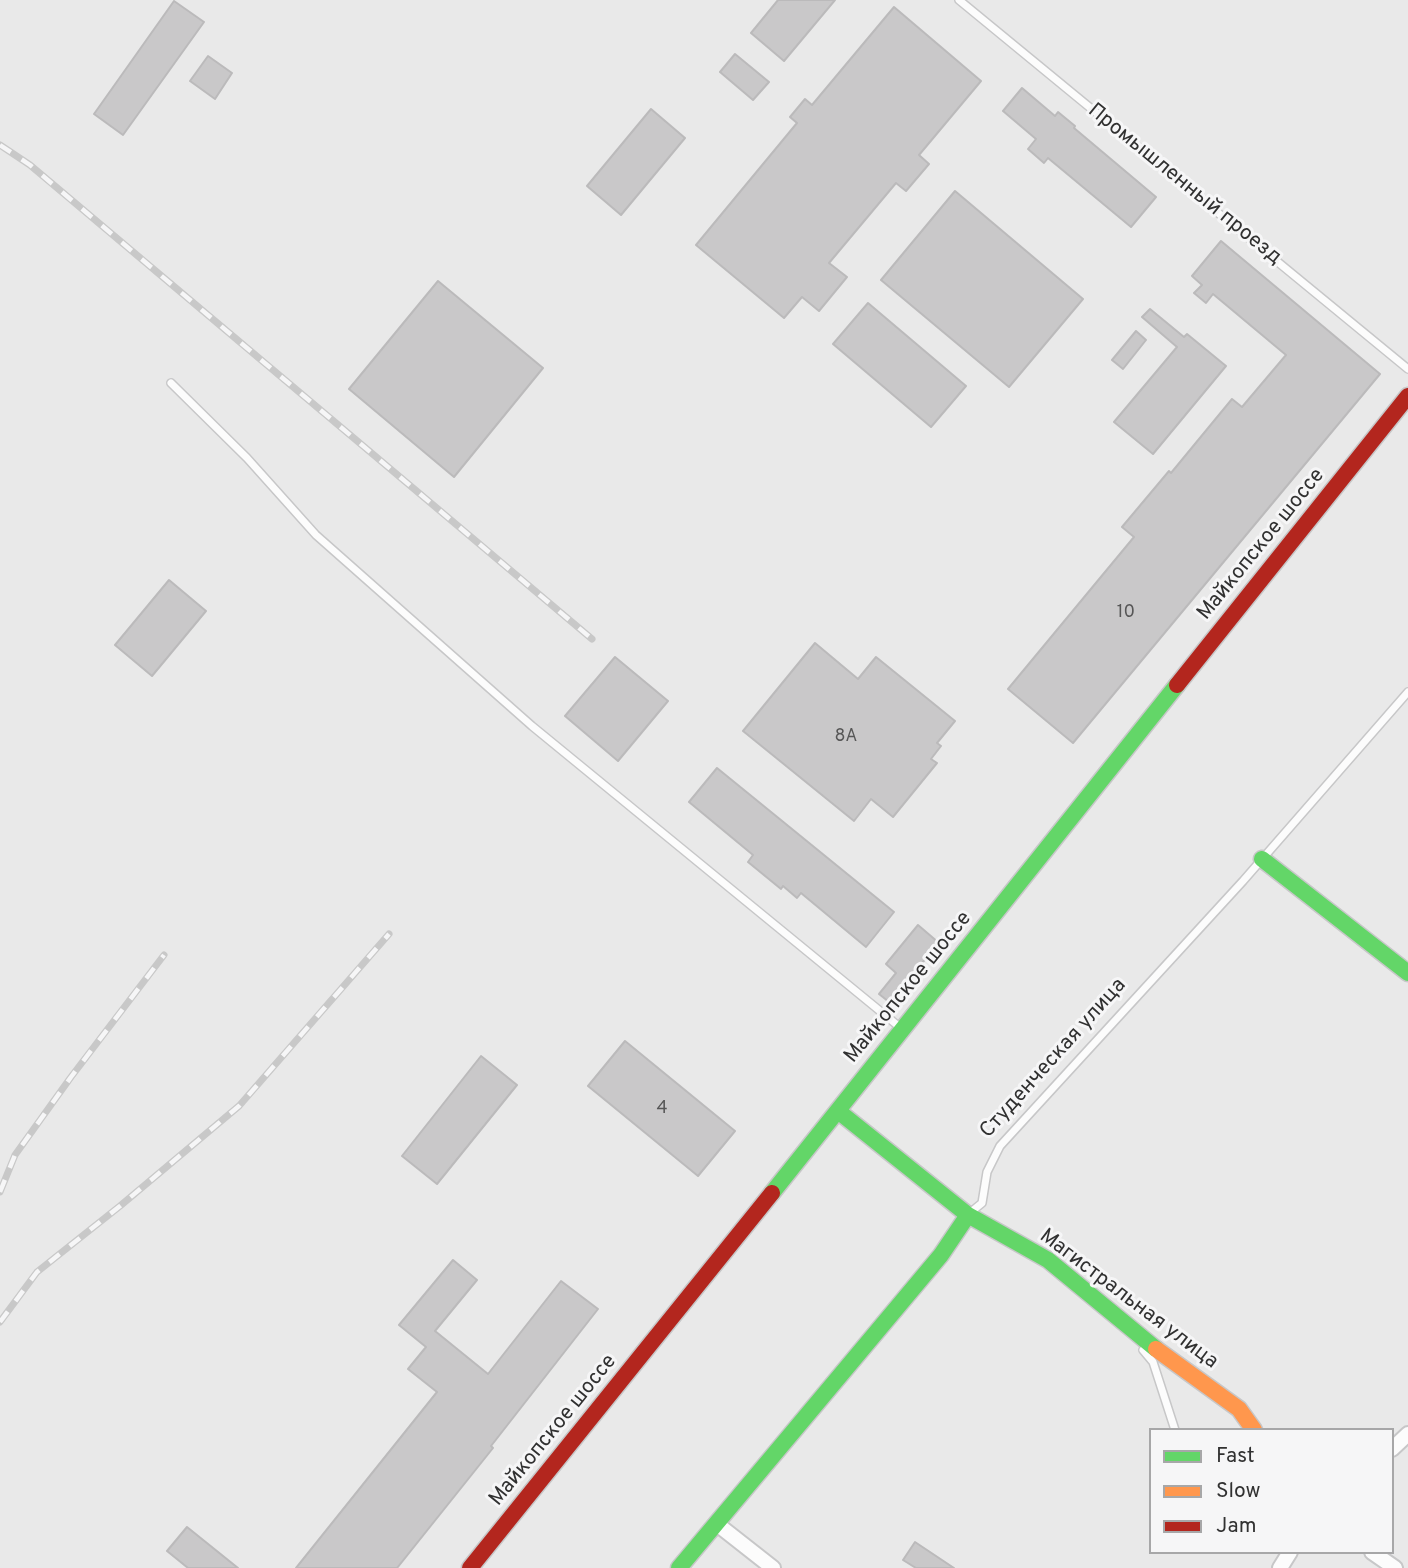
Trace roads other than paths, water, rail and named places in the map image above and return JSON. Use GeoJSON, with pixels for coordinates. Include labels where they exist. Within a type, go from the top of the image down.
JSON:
{"type":"FeatureCollection","features":[{"type":"Feature","properties":{"kind":"street","name":"Майкопское шоссе"},"geometry":{"type":"LineString","coordinates":[[470,1568],[1408,396]]}},
{"type":"Feature","properties":{"kind":"street"},"geometry":{"type":"LineString","coordinates":[[1262,859],[1408,973]]}},
{"type":"Feature","properties":{"kind":"street","name":"Магистральная улица"},"geometry":{"type":"LineString","coordinates":[[838,1111],[968,1215],[1048,1260],[1159,1352],[1239,1409],[1253,1428]]}},
{"type":"Feature","properties":{"kind":"street","name":"Студенческая улица"},"geometry":{"type":"LineString","coordinates":[[680,1568],[940,1255],[968,1215]]}},
{"type":"Feature","properties":{"kind":"street"},"geometry":{"type":"LineString","coordinates":[[1394,1447],[1408,1434]]}},
{"type":"Feature","properties":{"kind":"street"},"geometry":{"type":"LineString","coordinates":[[717,1524],[773,1568]]}},
{"type":"Feature","properties":{"kind":"street"},"geometry":{"type":"LineString","coordinates":[[1375,1554],[1395,1568]]}},
{"type":"Feature","properties":{"kind":"lane","name":"Промышленный проезд"},"geometry":{"type":"LineString","coordinates":[[959,0],[1408,369]]}},
{"type":"Feature","properties":{"kind":"lane"},"geometry":{"type":"LineString","coordinates":[[171,383],[247,458],[316,535],[533,726],[903,1029]]}},
{"type":"Feature","properties":{"kind":"lane","name":"Студенческая улица"},"geometry":{"type":"LineString","coordinates":[[968,1215],[982,1203],[987,1172],[1000,1146],[1262,859],[1408,692]]}},
{"type":"Feature","properties":{"kind":"lane"},"geometry":{"type":"LineString","coordinates":[[1109,1309],[1153,1362],[1174,1428]]}},
{"type":"Feature","properties":{"kind":"railway"},"geometry":{"type":"LineString","coordinates":[[0,145],[30,165],[592,639]]}},
{"type":"Feature","properties":{"kind":"railway"},"geometry":{"type":"LineString","coordinates":[[0,1322],[37,1272],[239,1106],[389,934]]}},
{"type":"Feature","properties":{"kind":"railway"},"geometry":{"type":"LineString","coordinates":[[0,1192],[15,1155],[164,955]]}}]}
